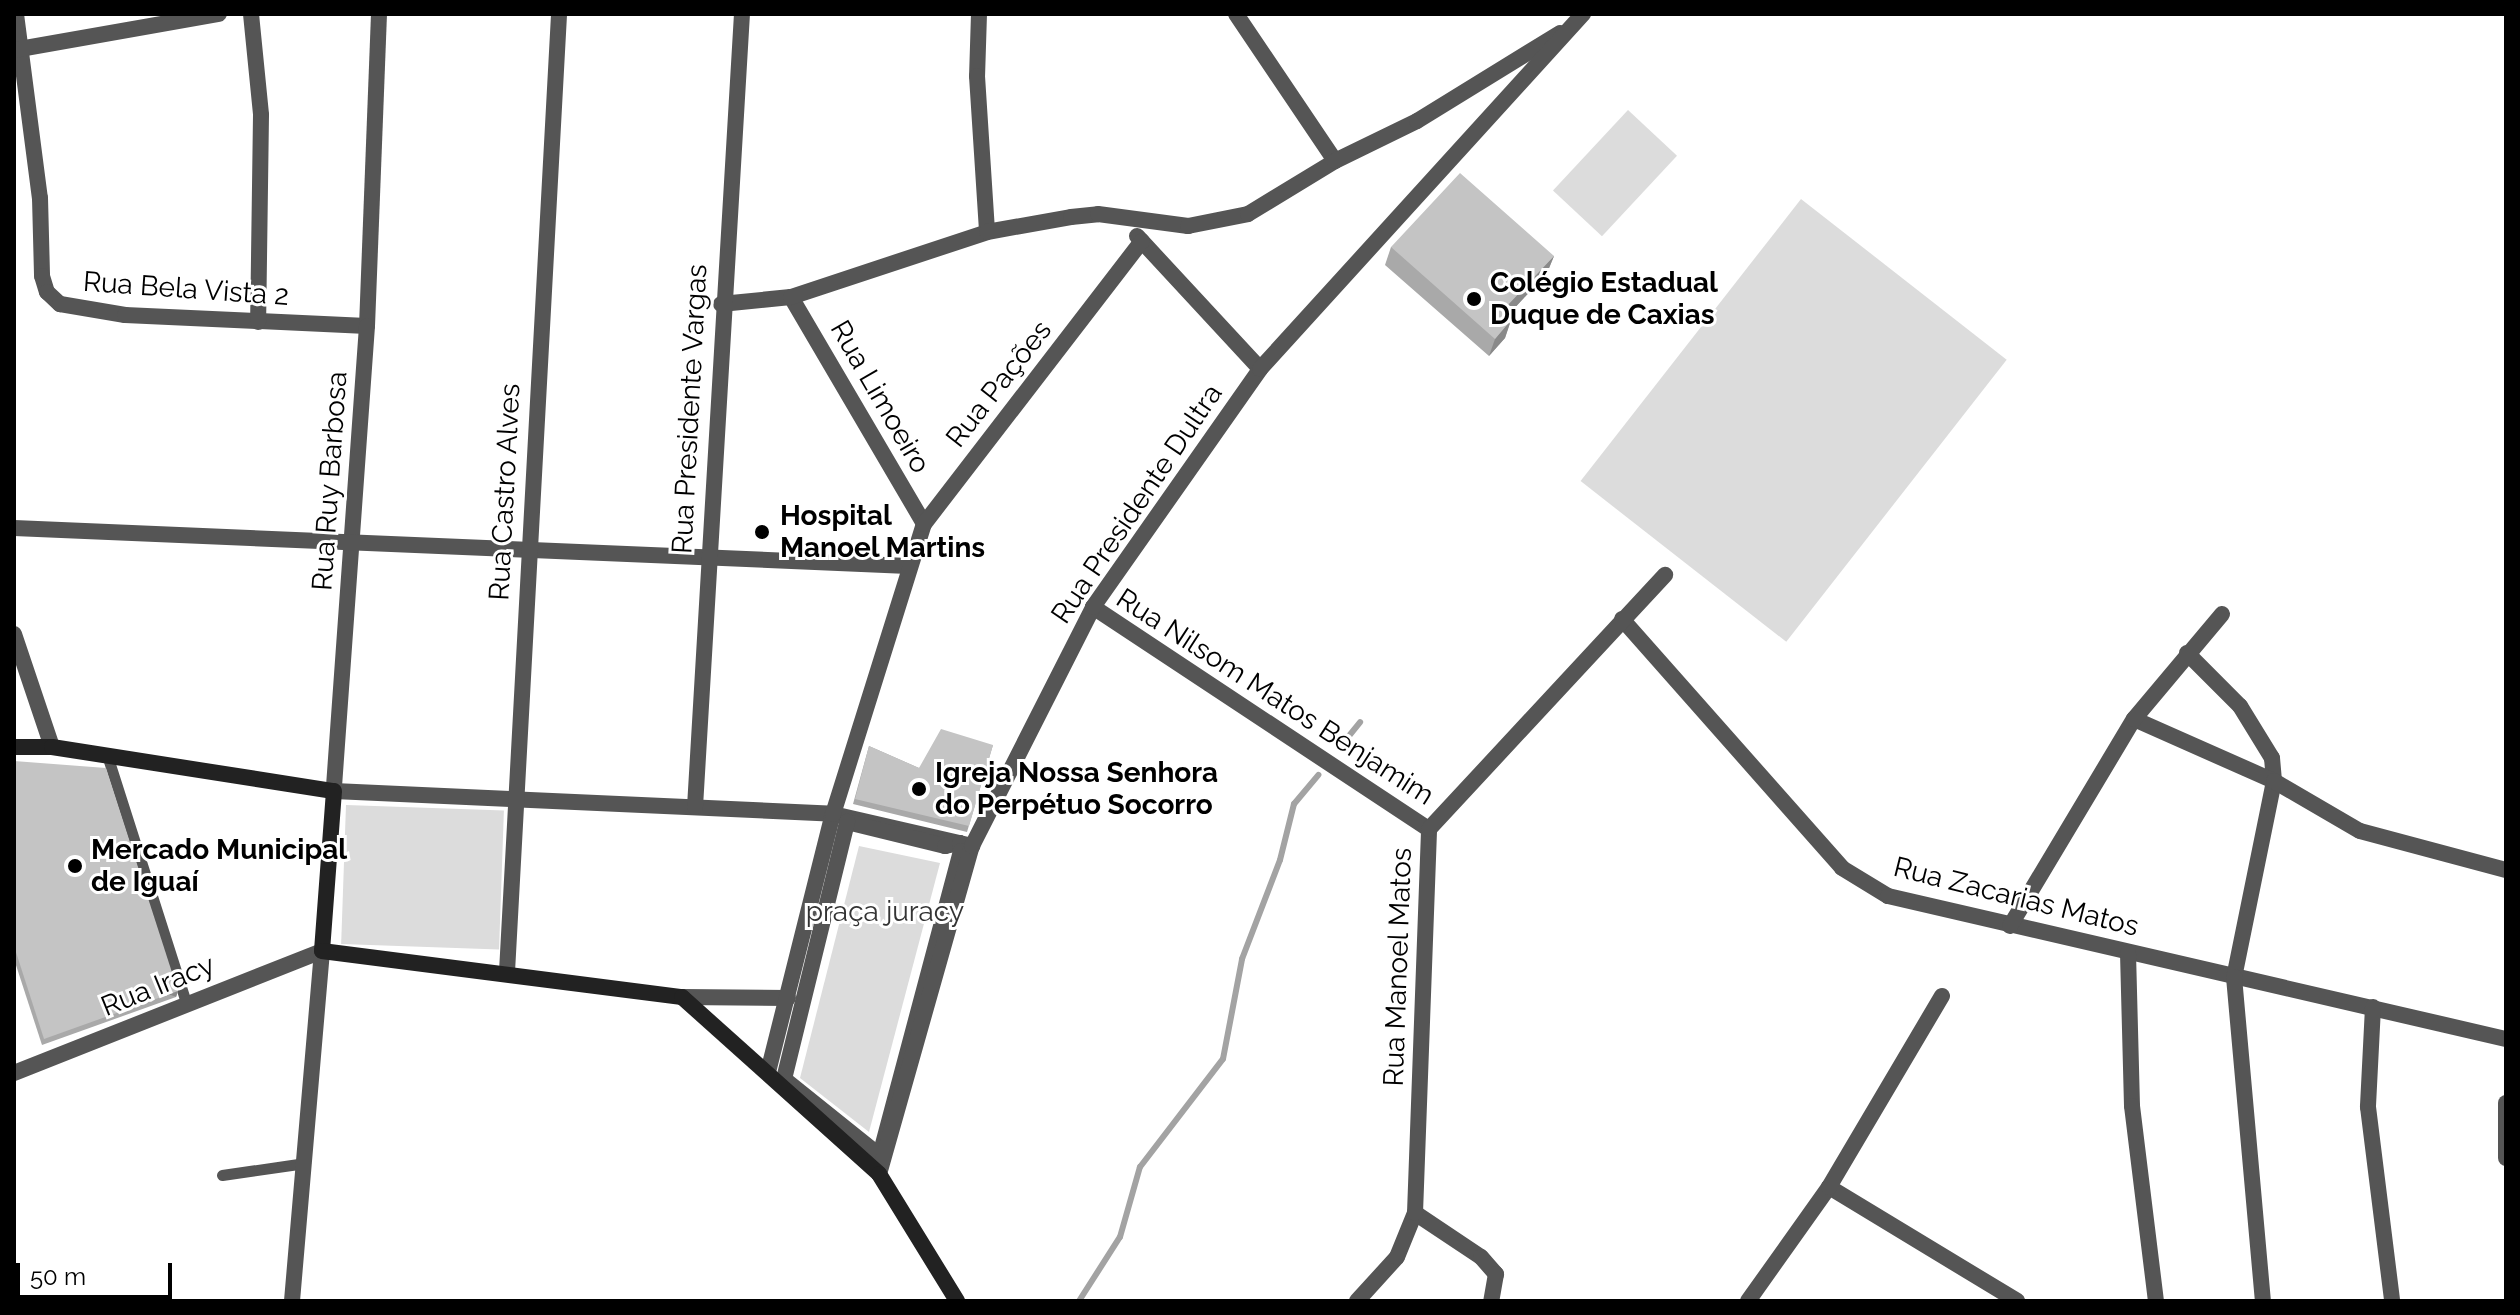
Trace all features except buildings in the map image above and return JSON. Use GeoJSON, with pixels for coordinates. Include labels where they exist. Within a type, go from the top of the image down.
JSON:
{"type":"FeatureCollection","features":[{"type":"Feature","properties":{"kind":"street","name":"Rua Bela Vista 2"},"geometry":{"type":"LineString","coordinates":[[16,14],[17,49],[47,292],[60,304],[87,311],[367,326]]}},
{"type":"Feature","properties":{"kind":"street"},"geometry":{"type":"LineString","coordinates":[[17,49],[219,14]]}},
{"type":"Feature","properties":{"kind":"street"},"geometry":{"type":"LineString","coordinates":[[251,14],[261,115],[258,322]]}},
{"type":"Feature","properties":{"kind":"street","name":"Rua Ruy Barbosa"},"geometry":{"type":"LineString","coordinates":[[322,951],[367,326],[379,14]]}},
{"type":"Feature","properties":{"kind":"street","name":"Rua Castro Alves"},"geometry":{"type":"LineString","coordinates":[[507,972],[559,14]]}},
{"type":"Feature","properties":{"kind":"street","name":"Rua Presidente Vargas"},"geometry":{"type":"LineString","coordinates":[[695,807],[721,304],[742,14]]}},
{"type":"Feature","properties":{"kind":"street"},"geometry":{"type":"LineString","coordinates":[[979,14],[977,76],[987,232]]}},
{"type":"Feature","properties":{"kind":"street"},"geometry":{"type":"LineString","coordinates":[[1236,14],[1335,161]]}},
{"type":"Feature","properties":{"kind":"street"},"geometry":{"type":"LineString","coordinates":[[721,304],[791,297],[987,232],[1098,214],[1122,220],[1216,224],[1248,214],[1335,161],[1417,121],[1580,17]]}},
{"type":"Feature","properties":{"kind":"street","name":"Rua Presidente Dultra"},"geometry":{"type":"LineString","coordinates":[[966,845],[1093,607],[1260,369],[1580,17]]}},
{"type":"Feature","properties":{"kind":"street"},"geometry":{"type":"LineString","coordinates":[[1122,220],[1260,369]]}},
{"type":"Feature","properties":{"kind":"street","name":"Rua Pações"},"geometry":{"type":"LineString","coordinates":[[768,1072],[833,814],[908,566],[924,524],[1142,241]]}},
{"type":"Feature","properties":{"kind":"street","name":"Rua Limoeiro"},"geometry":{"type":"LineString","coordinates":[[791,297],[924,524]]}},
{"type":"Feature","properties":{"kind":"street"},"geometry":{"type":"LineString","coordinates":[[14,528],[908,566]]}},
{"type":"Feature","properties":{"kind":"street","name":"Rua Manoel Matos"},"geometry":{"type":"LineString","coordinates":[[1415,1213],[1429,829],[1665,575]]}},
{"type":"Feature","properties":{"kind":"street","name":"Rua Nilsom Matos Benjamim"},"geometry":{"type":"LineString","coordinates":[[1093,607],[1429,829]]}},
{"type":"Feature","properties":{"kind":"street"},"geometry":{"type":"LineString","coordinates":[[2010,926],[2134,719],[2222,614]]}},
{"type":"Feature","properties":{"kind":"street","name":"Rua Zacarias Matos"},"geometry":{"type":"LineString","coordinates":[[1622,619],[1842,868],[1888,896],[2506,1039]]}},
{"type":"Feature","properties":{"kind":"street"},"geometry":{"type":"LineString","coordinates":[[14,634],[52,747]]}},
{"type":"Feature","properties":{"kind":"street"},"geometry":{"type":"LineString","coordinates":[[2187,653],[2263,736],[2274,781],[2234,977],[2263,1301]]}},
{"type":"Feature","properties":{"kind":"street"},"geometry":{"type":"LineString","coordinates":[[2134,719],[2274,781],[2360,831],[2506,870]]}},
{"type":"Feature","properties":{"kind":"street"},"geometry":{"type":"LineString","coordinates":[[14,747],[52,747],[334,791],[833,814],[966,845]]}},
{"type":"Feature","properties":{"kind":"street"},"geometry":{"type":"LineString","coordinates":[[847,822],[945,846],[966,845],[961,851],[880,1156],[784,1079],[847,822]]}},
{"type":"Feature","properties":{"kind":"street"},"geometry":{"type":"LineString","coordinates":[[879,1174],[966,845]]}},
{"type":"Feature","properties":{"kind":"street"},"geometry":{"type":"LineString","coordinates":[[292,1301],[322,951],[507,972],[682,997],[788,998]]}},
{"type":"Feature","properties":{"kind":"street","name":"Rua Iracy"},"geometry":{"type":"LineString","coordinates":[[15,1067],[322,951]]}},
{"type":"Feature","properties":{"kind":"street"},"geometry":{"type":"LineString","coordinates":[[2128,953],[2132,1106],[2156,1301]]}},
{"type":"Feature","properties":{"kind":"street"},"geometry":{"type":"LineString","coordinates":[[1754,1299],[1829,1187],[1942,996]]}},
{"type":"Feature","properties":{"kind":"street"},"geometry":{"type":"LineString","coordinates":[[682,997],[879,1174],[957,1301]]}},
{"type":"Feature","properties":{"kind":"street"},"geometry":{"type":"LineString","coordinates":[[2373,1007],[2368,1107],[2392,1301]]}},
{"type":"Feature","properties":{"kind":"street"},"geometry":{"type":"LineString","coordinates":[[2506,1103],[2506,1158]]}},
{"type":"Feature","properties":{"kind":"street"},"geometry":{"type":"LineString","coordinates":[[1829,1187],[2017,1301]]}},
{"type":"Feature","properties":{"kind":"street"},"geometry":{"type":"LineString","coordinates":[[1358,1301],[1397,1257],[1415,1213],[1481,1257],[1496,1274],[1491,1301]]}},
{"type":"Feature","properties":{"kind":"lane"},"geometry":{"type":"LineString","coordinates":[[108,758],[186,1002]]}},
{"type":"Feature","properties":{"kind":"lane"},"geometry":{"type":"LineString","coordinates":[[222,1175],[305,1163]]}},
{"type":"Feature","properties":{"kind":"green space"},"geometry":{"type":"Polygon","coordinates":[[[1628,110],[1677,156],[1602,236],[1553,190],[1628,110]]]}},
{"type":"Feature","properties":{"kind":"green space"},"geometry":{"type":"Polygon","coordinates":[[[1801,199],[2007,360],[1786,642],[1581,481],[1801,199]]]}},
{"type":"Feature","properties":{"kind":"green space"},"geometry":{"type":"Polygon","coordinates":[[[346,805],[504,811],[499,949],[341,944],[346,805]]]}},
{"type":"Feature","properties":{"kind":"green space","name":"praça juracy"},"geometry":{"type":"Polygon","coordinates":[[[859,846],[940,863],[869,1132],[800,1078],[859,846]]]}},
{"type":"Feature","properties":{"kind":"waterway"},"geometry":{"type":"LineString","coordinates":[[1340,747],[1360,722]]}},
{"type":"Feature","properties":{"kind":"waterway"},"geometry":{"type":"LineString","coordinates":[[1079,1301],[1120,1237],[1140,1167],[1223,1059],[1242,959],[1280,860],[1294,804],[1318,775]]}},
{"type":"Feature","properties":{"kind":"place","name":"Colégio Estadual Duque de Caxias"},"geometry":{"type":"Point","coordinates":[1474,299]}},
{"type":"Feature","properties":{"kind":"place","name":"Hospital Manoel Martins"},"geometry":{"type":"Point","coordinates":[762,532]}},
{"type":"Feature","properties":{"kind":"place","name":"Igreja Nossa Senhora do Perpétuo Socorro"},"geometry":{"type":"Point","coordinates":[919,789]}},
{"type":"Feature","properties":{"kind":"place","name":"Mercado Municipal de Iguaí"},"geometry":{"type":"Point","coordinates":[75,866]}}]}
